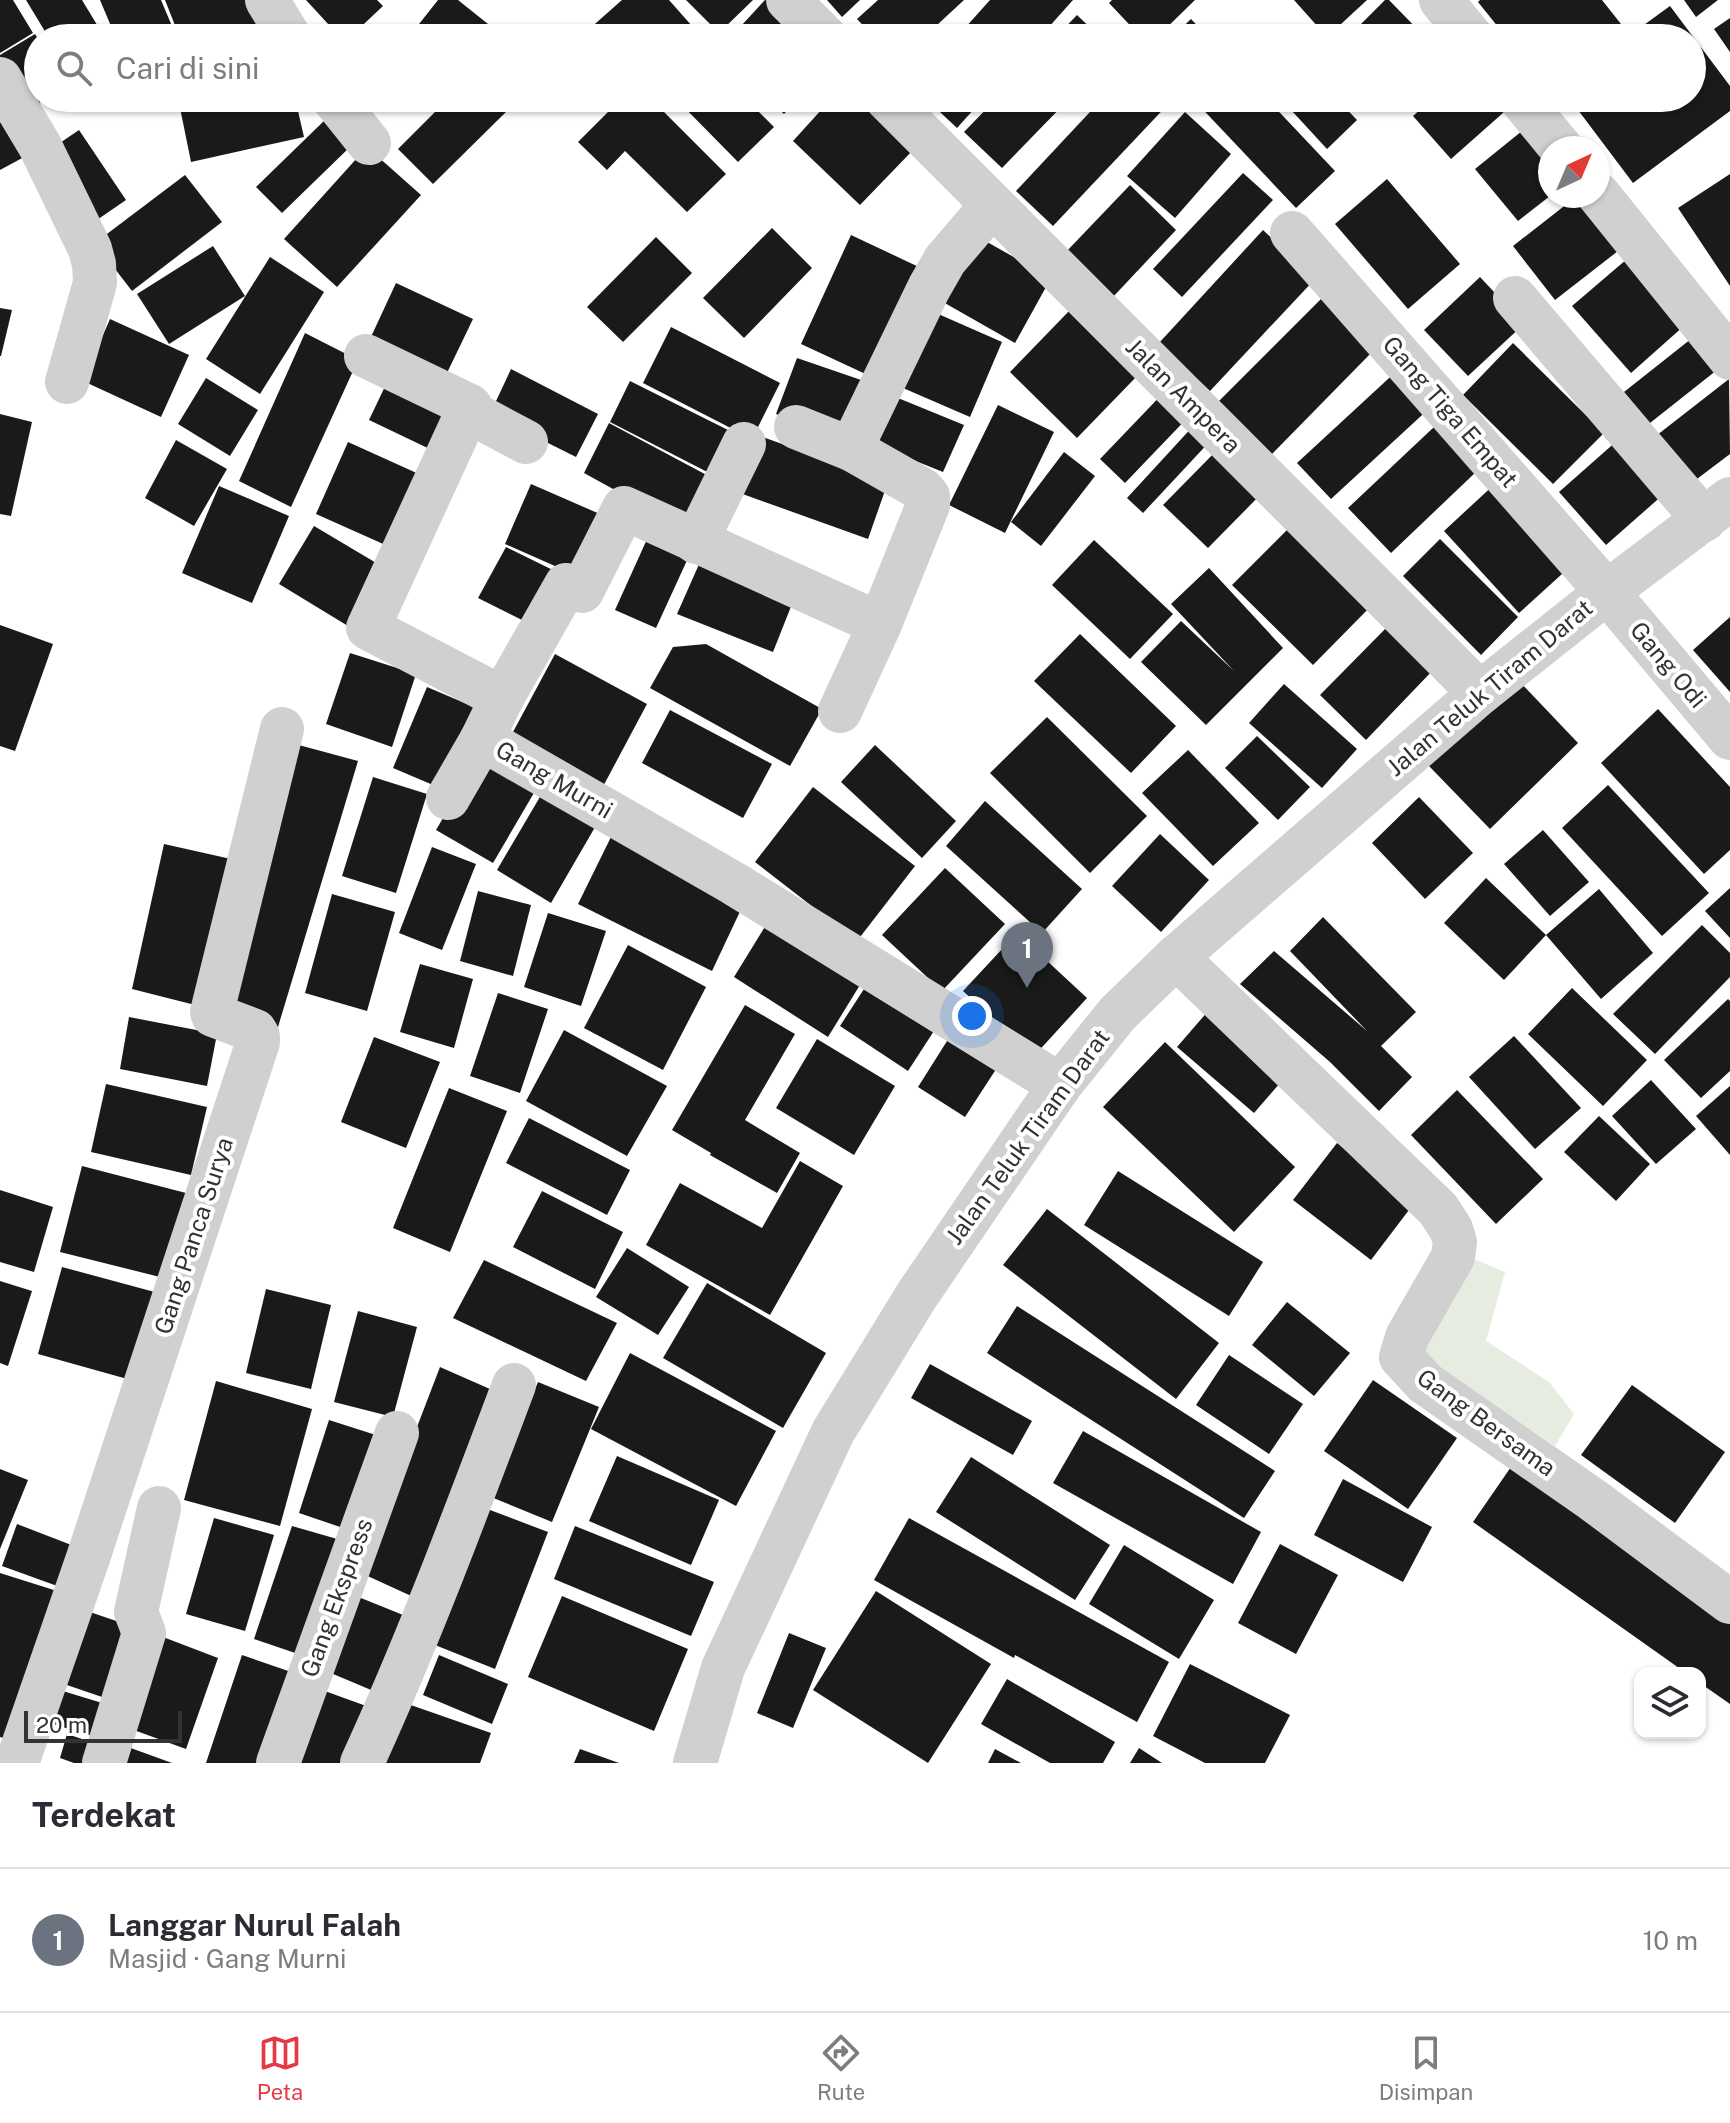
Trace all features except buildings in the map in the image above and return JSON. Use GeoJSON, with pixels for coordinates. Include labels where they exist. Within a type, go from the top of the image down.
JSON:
{"type":"FeatureCollection","features":[{"type":"Feature","properties":{"kind":"street"},"geometry":{"type":"LineString","coordinates":[[267,0],[282,24]]}},
{"type":"Feature","properties":{"kind":"street"},"geometry":{"type":"LineString","coordinates":[[788,0],[812,24]]}},
{"type":"Feature","properties":{"kind":"street"},"geometry":{"type":"LineString","coordinates":[[1441,0],[1461,24]]}},
{"type":"Feature","properties":{"kind":"street"},"geometry":{"type":"LineString","coordinates":[[0,79],[40,146],[90,249],[94,264],[95,283],[67,382]]}},
{"type":"Feature","properties":{"kind":"street"},"geometry":{"type":"LineString","coordinates":[[344,112],[369,143]]}},
{"type":"Feature","properties":{"kind":"street","name":"Jalan Ampera"},"geometry":{"type":"LineString","coordinates":[[900,112],[1480,693]]}},
{"type":"Feature","properties":{"kind":"street"},"geometry":{"type":"LineString","coordinates":[[1531,112],[1551,136]]}},
{"type":"Feature","properties":{"kind":"street"},"geometry":{"type":"LineString","coordinates":[[851,449],[945,260],[992,205]]}},
{"type":"Feature","properties":{"kind":"street"},"geometry":{"type":"LineString","coordinates":[[1609,208],[1730,358]]}},
{"type":"Feature","properties":{"kind":"street","name":"Gang Tiga Empat"},"geometry":{"type":"LineString","coordinates":[[1292,233],[1607,592]]}},
{"type":"Feature","properties":{"kind":"street"},"geometry":{"type":"LineString","coordinates":[[1515,298],[1717,510]]}},
{"type":"Feature","properties":{"kind":"street"},"geometry":{"type":"LineString","coordinates":[[366,356],[470,406],[368,628],[502,698]]}},
{"type":"Feature","properties":{"kind":"street"},"geometry":{"type":"LineString","coordinates":[[468,411],[526,442]]}},
{"type":"Feature","properties":{"kind":"street"},"geometry":{"type":"LineString","coordinates":[[796,427],[851,449],[923,490],[928,496],[926,513],[840,711]]}},
{"type":"Feature","properties":{"kind":"street"},"geometry":{"type":"LineString","coordinates":[[744,444],[696,542],[880,624]]}},
{"type":"Feature","properties":{"kind":"street","name":"Gang Murni"},"geometry":{"type":"LineString","coordinates":[[696,542],[624,508],[582,591],[566,585],[482,739],[733,883],[1060,1085]]}},
{"type":"Feature","properties":{"kind":"street","name":"Jalan Teluk Tiram Darat"},"geometry":{"type":"LineString","coordinates":[[695,1763],[723,1668],[833,1432],[917,1295],[1060,1085],[1118,1013],[1176,957],[1480,693],[1717,510]]}},
{"type":"Feature","properties":{"kind":"street","name":"Gang Odi"},"geometry":{"type":"LineString","coordinates":[[1607,592],[1730,738]]}},
{"type":"Feature","properties":{"kind":"street","name":"Gang Panca Surya"},"geometry":{"type":"LineString","coordinates":[[17,1763],[258,1042],[255,1031],[212,1012],[282,729]]}},
{"type":"Feature","properties":{"kind":"street"},"geometry":{"type":"LineString","coordinates":[[448,798],[482,739]]}},
{"type":"Feature","properties":{"kind":"street","name":"Gang Bersama"},"geometry":{"type":"LineString","coordinates":[[1176,957],[1438,1209],[1451,1229],[1455,1242],[1453,1257],[1407,1337],[1401,1357],[1425,1383],[1593,1500],[1730,1602]]}},
{"type":"Feature","properties":{"kind":"street"},"geometry":{"type":"LineString","coordinates":[[362,1763],[406,1664],[514,1385]]}},
{"type":"Feature","properties":{"kind":"street","name":"Gang Ekspress"},"geometry":{"type":"LineString","coordinates":[[278,1763],[397,1433]]}},
{"type":"Feature","properties":{"kind":"street"},"geometry":{"type":"LineString","coordinates":[[104,1763],[144,1633],[136,1612],[159,1508]]}},
{"type":"Feature","properties":{"kind":"shaded area"},"geometry":{"type":"Polygon","coordinates":[[[1474,1259],[1505,1272],[1486,1341],[1549,1382],[1574,1414],[1555,1446],[1418,1353],[1474,1259]]]}},
{"type":"Feature","properties":{"kind":"place","name":"Langgar Nurul Falah"},"geometry":{"type":"Point","coordinates":[1027,988]}}]}
